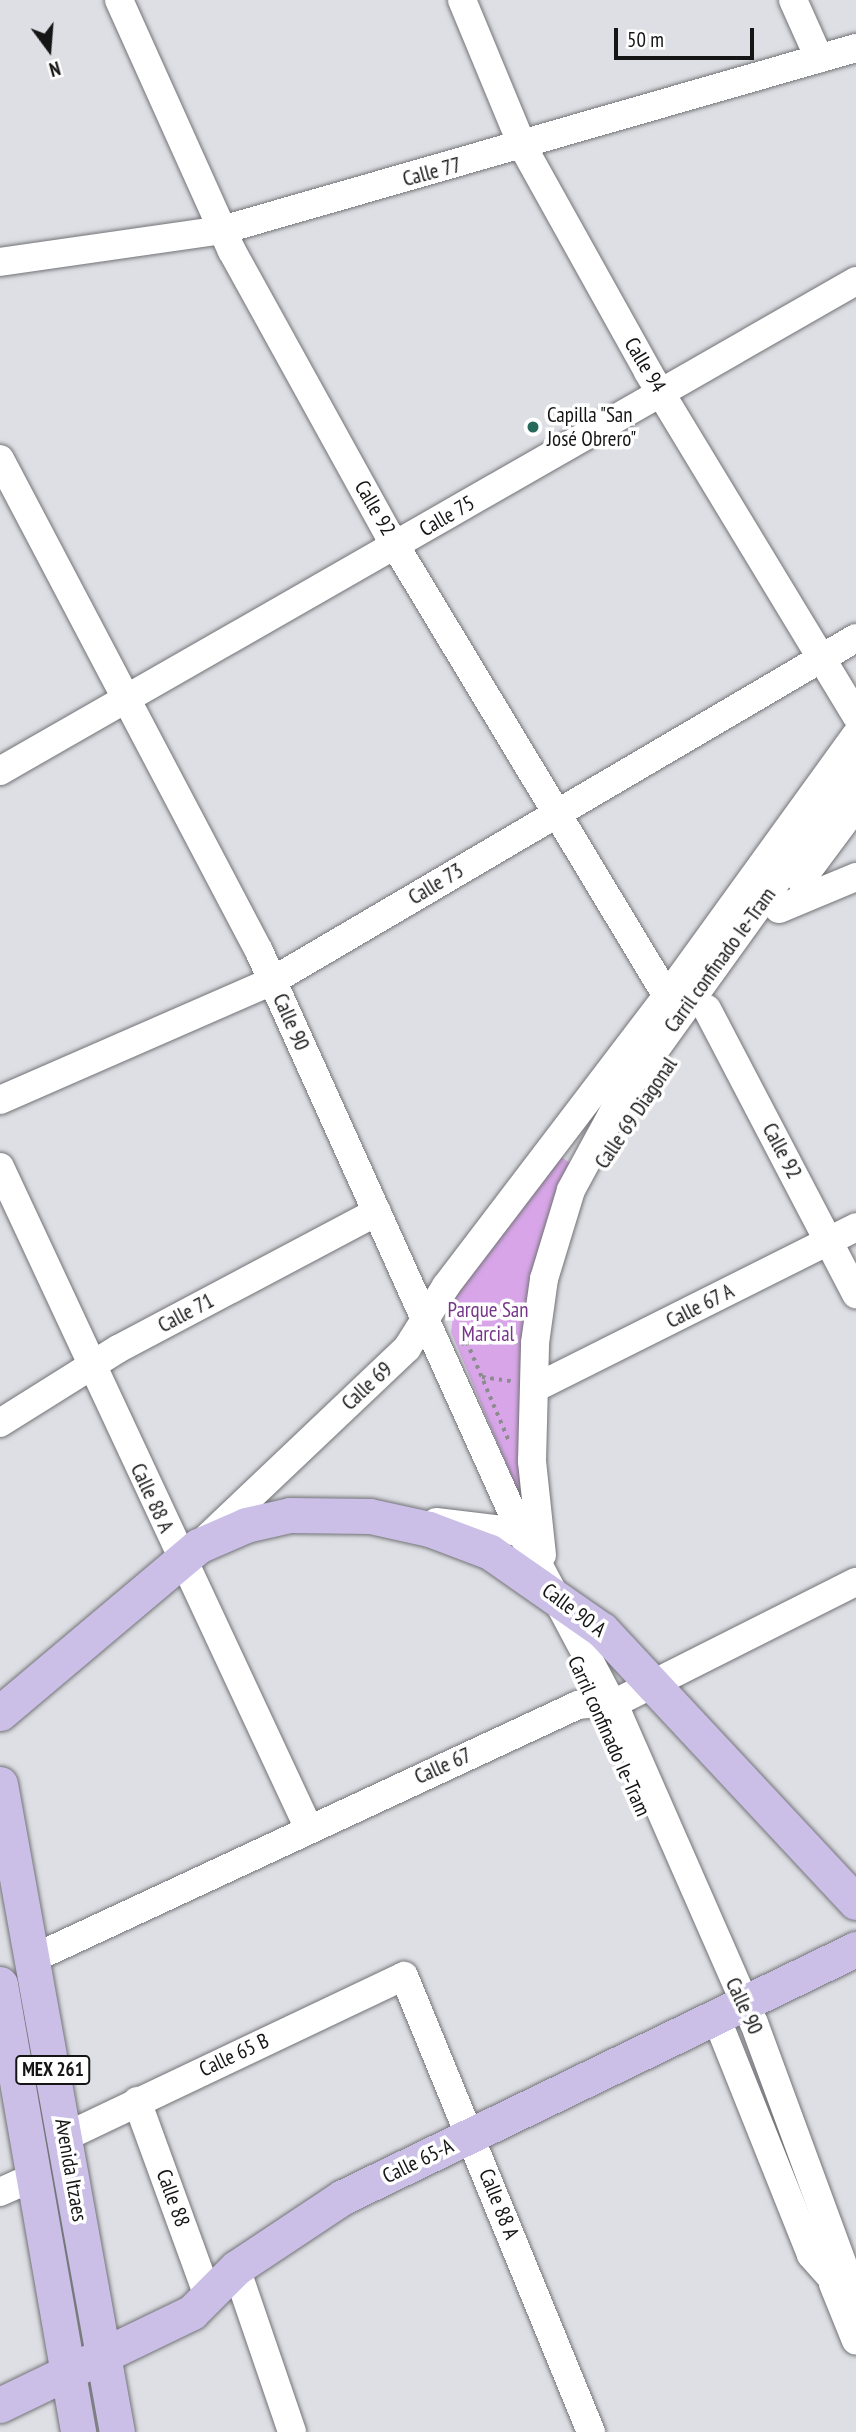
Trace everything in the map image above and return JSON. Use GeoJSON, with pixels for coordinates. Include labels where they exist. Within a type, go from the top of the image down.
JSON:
{"type":"FeatureCollection","features":[{"type":"Feature","properties":{"kind":"main road","name":"Calle 90 A"},"geometry":{"type":"LineString","coordinates":[[190,1553],[236,1529],[290,1515],[370,1516],[429,1529],[490,1552],[550,1587],[629,1655],[856,1902]]}},
{"type":"Feature","properties":{"kind":"main road","name":"Calle 69"},"geometry":{"type":"LineString","coordinates":[[0,1713],[190,1553]]}},
{"type":"Feature","properties":{"kind":"main road","name":"Avenida Itzaes"},"geometry":{"type":"LineString","coordinates":[[0,1784],[117,2432]]}},
{"type":"Feature","properties":{"kind":"main road","name":"Calle 65-A"},"geometry":{"type":"LineString","coordinates":[[0,2405],[192,2312],[236,2268],[343,2197],[856,1949]]}},
{"type":"Feature","properties":{"kind":"main road","name":"Avenida Itzaes"},"geometry":{"type":"LineString","coordinates":[[0,1984],[78,2432]]}},
{"type":"Feature","properties":{"kind":"street","name":"Calle 92"},"geometry":{"type":"LineString","coordinates":[[119,0],[222,230],[396,545],[553,814],[667,996]]}},
{"type":"Feature","properties":{"kind":"street","name":"Calle 94"},"geometry":{"type":"LineString","coordinates":[[462,0],[523,147],[661,393],[856,716]]}},
{"type":"Feature","properties":{"kind":"street"},"geometry":{"type":"LineString","coordinates":[[793,0],[819,58]]}},
{"type":"Feature","properties":{"kind":"street","name":"Calle 77"},"geometry":{"type":"LineString","coordinates":[[0,262],[222,230],[523,147],[856,48]]}},
{"type":"Feature","properties":{"kind":"street","name":"Calle 75"},"geometry":{"type":"LineString","coordinates":[[0,771],[856,281]]}},
{"type":"Feature","properties":{"kind":"street","name":"Calle 90"},"geometry":{"type":"LineString","coordinates":[[0,459],[9,497],[126,700],[272,981],[521,1532],[550,1587]]}},
{"type":"Feature","properties":{"kind":"street","name":"Calle 73"},"geometry":{"type":"LineString","coordinates":[[0,1100],[272,981],[856,638]]}},
{"type":"Feature","properties":{"kind":"street","name":"Calle 69"},"geometry":{"type":"LineString","coordinates":[[190,1553],[407,1348],[424,1318],[667,996],[856,735]]}},
{"type":"Feature","properties":{"kind":"street","name":"Carril confinado Ie-Tram"},"geometry":{"type":"LineString","coordinates":[[612,1705],[550,1587],[538,1538],[531,1399],[544,1279],[570,1190],[616,1105],[856,770]]}},
{"type":"Feature","properties":{"kind":"street","name":"Calle 69 Diagonal"},"geometry":{"type":"LineString","coordinates":[[550,1587],[543,1384],[545,1347],[563,1262],[589,1187],[617,1134],[856,806]]}},
{"type":"Feature","properties":{"kind":"street"},"geometry":{"type":"LineString","coordinates":[[779,909],[856,877]]}},
{"type":"Feature","properties":{"kind":"street","name":"Calle 92"},"geometry":{"type":"LineString","coordinates":[[707,1009],[856,1294]]}},
{"type":"Feature","properties":{"kind":"street","name":"Calle 88 A"},"geometry":{"type":"LineString","coordinates":[[0,1167],[94,1364],[190,1553],[308,1827]]}},
{"type":"Feature","properties":{"kind":"street","name":"Calle 71"},"geometry":{"type":"LineString","coordinates":[[0,1423],[94,1364],[377,1212]]}},
{"type":"Feature","properties":{"kind":"street","name":"Calle 67 A"},"geometry":{"type":"LineString","coordinates":[[543,1384],[856,1227]]}},
{"type":"Feature","properties":{"kind":"street"},"geometry":{"type":"LineString","coordinates":[[370,1516],[521,1532]]}},
{"type":"Feature","properties":{"kind":"street","name":"Calle 67"},"geometry":{"type":"LineString","coordinates":[[32,1959],[308,1827],[578,1705],[612,1705],[856,1583]]}},
{"type":"Feature","properties":{"kind":"street","name":"Calle 90"},"geometry":{"type":"LineString","coordinates":[[612,1705],[729,2010],[856,2300]]}},
{"type":"Feature","properties":{"kind":"street","name":"Calle 88 A"},"geometry":{"type":"LineString","coordinates":[[404,1976],[591,2432]]}},
{"type":"Feature","properties":{"kind":"street","name":"Calle 65 B"},"geometry":{"type":"LineString","coordinates":[[65,2137],[404,1976]]}},
{"type":"Feature","properties":{"kind":"street"},"geometry":{"type":"LineString","coordinates":[[729,2010],[856,2341]]}},
{"type":"Feature","properties":{"kind":"street","name":"Calle 88"},"geometry":{"type":"LineString","coordinates":[[137,2101],[208,2296]]}},
{"type":"Feature","properties":{"kind":"street"},"geometry":{"type":"LineString","coordinates":[[0,2192],[33,2177]]}},
{"type":"Feature","properties":{"kind":"street"},"geometry":{"type":"LineString","coordinates":[[236,2268],[292,2432]]}},
{"type":"Feature","properties":{"kind":"path"},"geometry":{"type":"LineString","coordinates":[[467,1342],[509,1441],[515,1440]]}},
{"type":"Feature","properties":{"kind":"path"},"geometry":{"type":"LineString","coordinates":[[513,1372],[514,1393]]}},
{"type":"Feature","properties":{"kind":"path"},"geometry":{"type":"LineString","coordinates":[[482,1377],[513,1381]]}},
{"type":"Feature","properties":{"kind":"green space","name":"Parque San Marcial"},"geometry":{"type":"Polygon","coordinates":[[[560,1156],[571,1164],[523,1333],[520,1497],[451,1332],[456,1294],[560,1156]]]}},
{"type":"Feature","properties":{"kind":"place","name":"Capilla \"San José Obrero\""},"geometry":{"type":"Point","coordinates":[533,427]}}]}
